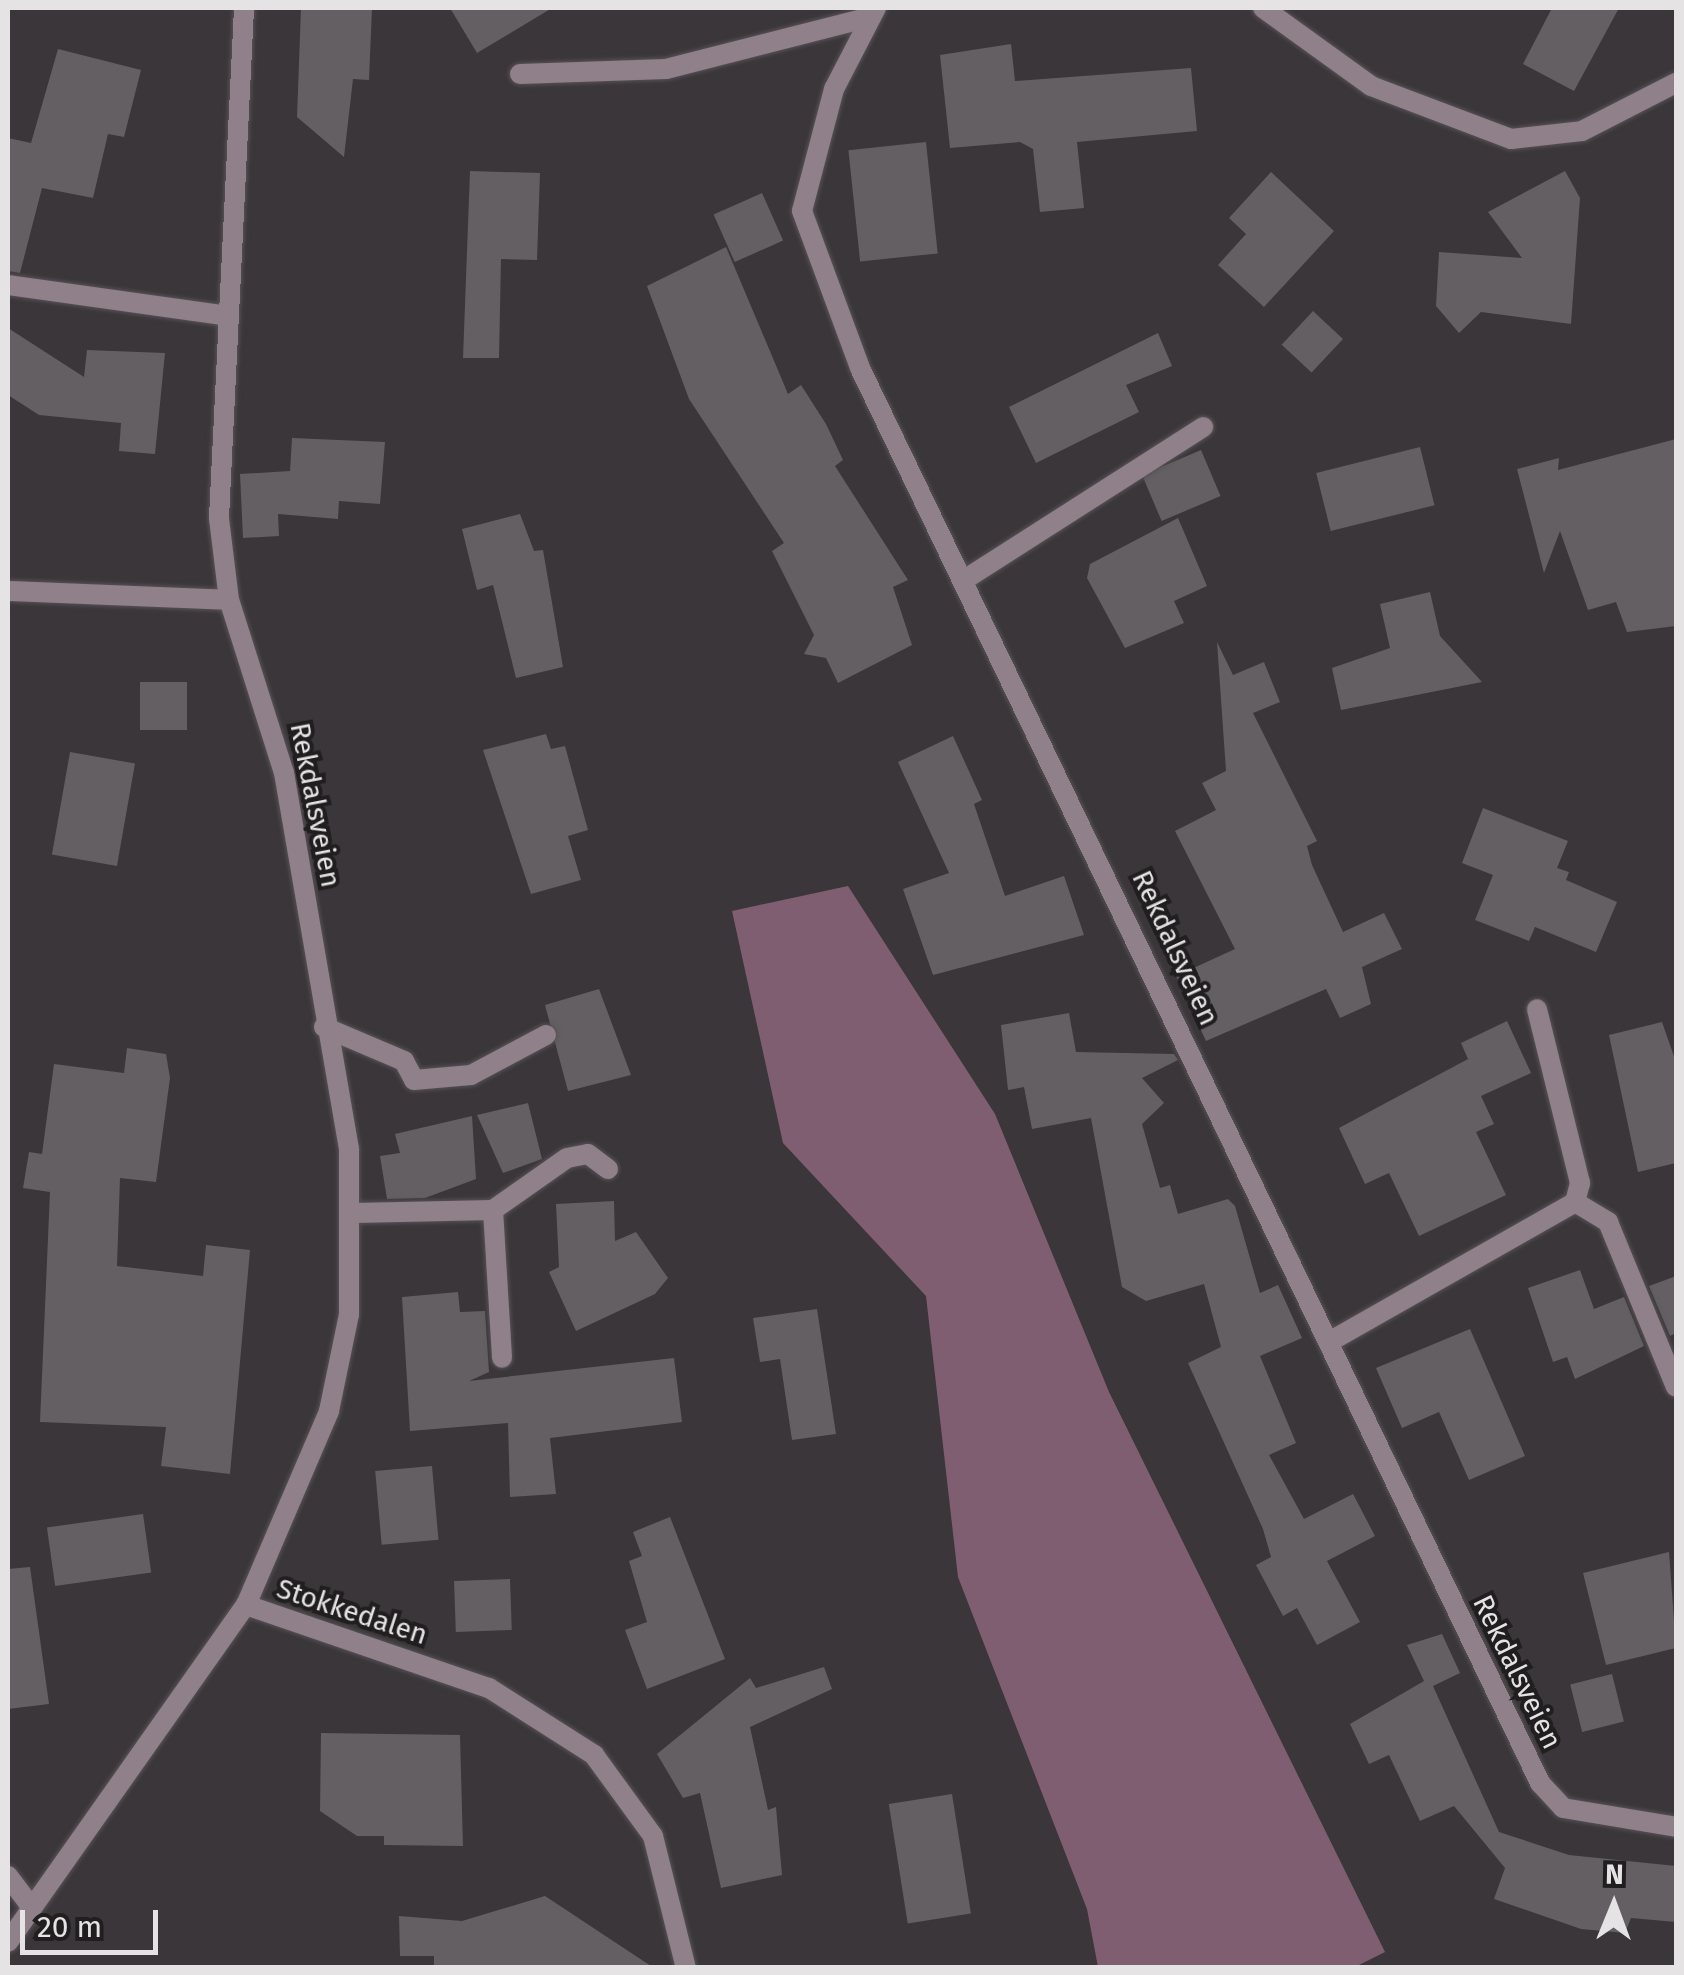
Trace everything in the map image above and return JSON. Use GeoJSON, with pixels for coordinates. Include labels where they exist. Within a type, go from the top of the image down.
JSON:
{"type":"FeatureCollection","features":[{"type":"Feature","properties":{"kind":"street","name":"Rekdalsveien"},"geometry":{"type":"LineString","coordinates":[[244,8],[219,478],[229,600],[284,773],[354,1212],[349,1314],[328,1411],[246,1605]]}},
{"type":"Feature","properties":{"kind":"street"},"geometry":{"type":"LineString","coordinates":[[1263,8],[1371,86],[1511,140],[1582,132],[1676,83]]}},
{"type":"Feature","properties":{"kind":"street","name":"Rekdalsveien"},"geometry":{"type":"LineString","coordinates":[[520,74],[666,69],[873,12]]}},
{"type":"Feature","properties":{"kind":"street","name":"Rekdalsveien"},"geometry":{"type":"LineString","coordinates":[[873,12],[806,173],[806,238],[964,580],[1540,1782],[1563,1808],[1676,1827]]}},
{"type":"Feature","properties":{"kind":"street"},"geometry":{"type":"LineString","coordinates":[[8,285],[229,316]]}},
{"type":"Feature","properties":{"kind":"street"},"geometry":{"type":"LineString","coordinates":[[964,580],[1204,428]]}},
{"type":"Feature","properties":{"kind":"street"},"geometry":{"type":"LineString","coordinates":[[8,591],[229,600]]}},
{"type":"Feature","properties":{"kind":"street"},"geometry":{"type":"LineString","coordinates":[[1330,1342],[1575,1202],[1580,1184],[1537,1009]]}},
{"type":"Feature","properties":{"kind":"street"},"geometry":{"type":"LineString","coordinates":[[324,1026],[404,1061],[414,1080],[471,1075],[546,1035]]}},
{"type":"Feature","properties":{"kind":"street"},"geometry":{"type":"LineString","coordinates":[[354,1212],[493,1210],[566,1158],[588,1154],[608,1169]]}},
{"type":"Feature","properties":{"kind":"street"},"geometry":{"type":"LineString","coordinates":[[1575,1202],[1608,1222],[1676,1387]]}},
{"type":"Feature","properties":{"kind":"street"},"geometry":{"type":"LineString","coordinates":[[493,1210],[502,1358]]}},
{"type":"Feature","properties":{"kind":"street","name":"Stokkedalen"},"geometry":{"type":"LineString","coordinates":[[8,1942],[246,1605],[489,1688],[594,1755],[653,1836],[686,1968]]}},
{"type":"Feature","properties":{"kind":"street"},"geometry":{"type":"LineString","coordinates":[[8,1876],[31,1906]]}},
{"type":"Feature","properties":{"kind":"shaded area"},"geometry":{"type":"Polygon","coordinates":[[[848,886],[995,1114],[1109,1392],[1385,1952],[1355,1967],[1098,1967],[1087,1909],[958,1577],[926,1296],[783,1143],[732,911],[848,886]]]}},
{"type":"Feature","properties":{"kind":"building"},"geometry":{"type":"Polygon","coordinates":[[[301,8],[372,8],[369,80],[353,79],[344,157],[297,117],[301,8]]]}},
{"type":"Feature","properties":{"kind":"building"},"geometry":{"type":"Polygon","coordinates":[[[450,8],[552,8],[477,53],[450,8]]]}},
{"type":"Feature","properties":{"kind":"building"},"geometry":{"type":"Polygon","coordinates":[[[1552,8],[1619,8],[1574,91],[1523,64],[1552,8]]]}},
{"type":"Feature","properties":{"kind":"building"},"geometry":{"type":"Polygon","coordinates":[[[1011,44],[1015,81],[1191,68],[1197,131],[1077,142],[1084,208],[1040,212],[1033,149],[1020,142],[950,148],[940,55],[1011,44]]]}},
{"type":"Feature","properties":{"kind":"building"},"geometry":{"type":"Polygon","coordinates":[[[58,49],[141,70],[124,137],[108,134],[93,198],[42,188],[20,273],[8,271],[8,138],[31,143],[58,49]]]}},
{"type":"Feature","properties":{"kind":"building"},"geometry":{"type":"Polygon","coordinates":[[[926,142],[938,253],[860,262],[848,150],[926,142]]]}},
{"type":"Feature","properties":{"kind":"building"},"geometry":{"type":"Polygon","coordinates":[[[470,171],[540,173],[537,260],[501,259],[499,358],[463,358],[470,171]]]}},
{"type":"Feature","properties":{"kind":"building"},"geometry":{"type":"Polygon","coordinates":[[[1565,171],[1580,198],[1571,324],[1481,312],[1459,333],[1436,306],[1439,252],[1522,258],[1488,212],[1565,171]]]}},
{"type":"Feature","properties":{"kind":"building"},"geometry":{"type":"Polygon","coordinates":[[[1271,172],[1334,231],[1264,307],[1218,265],[1246,234],[1229,218],[1271,172]]]}},
{"type":"Feature","properties":{"kind":"building"},"geometry":{"type":"Polygon","coordinates":[[[762,193],[783,241],[735,262],[714,215],[762,193]]]}},
{"type":"Feature","properties":{"kind":"building"},"geometry":{"type":"Polygon","coordinates":[[[726,247],[788,394],[801,385],[843,460],[835,466],[908,580],[893,587],[912,645],[838,683],[826,658],[804,654],[814,635],[772,551],[784,543],[689,399],[647,286],[726,247]]]}},
{"type":"Feature","properties":{"kind":"building"},"geometry":{"type":"Polygon","coordinates":[[[1313,311],[1343,339],[1312,373],[1282,345],[1313,311]]]}},
{"type":"Feature","properties":{"kind":"building"},"geometry":{"type":"Polygon","coordinates":[[[8,328],[84,377],[87,350],[165,353],[155,454],[119,451],[121,423],[39,415],[8,395],[8,328]]]}},
{"type":"Feature","properties":{"kind":"building"},"geometry":{"type":"Polygon","coordinates":[[[1158,333],[1172,366],[1126,385],[1139,412],[1036,463],[1009,407],[1158,333]]]}},
{"type":"Feature","properties":{"kind":"building"},"geometry":{"type":"Polygon","coordinates":[[[292,438],[385,442],[380,504],[339,501],[338,519],[278,514],[279,536],[243,538],[240,474],[290,471],[292,438]]]}},
{"type":"Feature","properties":{"kind":"building"},"geometry":{"type":"Polygon","coordinates":[[[1676,439],[1676,626],[1627,632],[1616,602],[1588,610],[1560,531],[1544,573],[1517,469],[1559,458],[1558,470],[1676,439]]]}},
{"type":"Feature","properties":{"kind":"building"},"geometry":{"type":"Polygon","coordinates":[[[1420,447],[1435,505],[1331,531],[1316,473],[1420,447]]]}},
{"type":"Feature","properties":{"kind":"building"},"geometry":{"type":"Polygon","coordinates":[[[1201,450],[1221,496],[1162,521],[1142,475],[1201,450]]]}},
{"type":"Feature","properties":{"kind":"building"},"geometry":{"type":"Polygon","coordinates":[[[520,514],[534,551],[543,550],[563,667],[516,678],[493,585],[477,590],[462,529],[520,514]]]}},
{"type":"Feature","properties":{"kind":"building"},"geometry":{"type":"Polygon","coordinates":[[[1178,518],[1207,586],[1174,601],[1184,623],[1125,648],[1087,578],[1090,564],[1178,518]]]}},
{"type":"Feature","properties":{"kind":"building"},"geometry":{"type":"Polygon","coordinates":[[[1430,592],[1440,636],[1482,682],[1341,710],[1332,668],[1390,648],[1380,604],[1430,592]]]}},
{"type":"Feature","properties":{"kind":"building"},"geometry":{"type":"Polygon","coordinates":[[[1217,642],[1233,675],[1264,662],[1280,702],[1253,713],[1317,841],[1307,846],[1312,865],[1343,932],[1384,913],[1402,949],[1362,967],[1371,1004],[1340,1018],[1326,989],[1206,1041],[1176,976],[1235,949],[1175,831],[1216,810],[1202,783],[1226,771],[1217,642]]]}},
{"type":"Feature","properties":{"kind":"building"},"geometry":{"type":"Polygon","coordinates":[[[140,682],[187,682],[187,730],[140,730],[140,682]]]}},
{"type":"Feature","properties":{"kind":"building"},"geometry":{"type":"Polygon","coordinates":[[[546,734],[551,749],[565,746],[588,830],[568,836],[581,880],[531,894],[483,750],[546,734]]]}},
{"type":"Feature","properties":{"kind":"building"},"geometry":{"type":"Polygon","coordinates":[[[953,736],[982,800],[974,804],[1005,896],[1064,876],[1084,935],[933,975],[903,889],[949,873],[898,762],[953,736]]]}},
{"type":"Feature","properties":{"kind":"building"},"geometry":{"type":"Polygon","coordinates":[[[70,752],[135,763],[117,866],[52,854],[70,752]]]}},
{"type":"Feature","properties":{"kind":"building"},"geometry":{"type":"Polygon","coordinates":[[[1483,808],[1568,841],[1557,868],[1569,872],[1566,880],[1617,902],[1596,952],[1535,927],[1529,941],[1475,920],[1493,875],[1462,863],[1483,808]]]}},
{"type":"Feature","properties":{"kind":"building"},"geometry":{"type":"Polygon","coordinates":[[[599,989],[631,1075],[568,1091],[545,1005],[599,989]]]}},
{"type":"Feature","properties":{"kind":"building"},"geometry":{"type":"Polygon","coordinates":[[[1069,1013],[1076,1052],[1174,1054],[1178,1060],[1142,1078],[1164,1103],[1142,1124],[1160,1188],[1170,1185],[1178,1214],[1228,1199],[1235,1206],[1260,1293],[1278,1285],[1302,1338],[1260,1356],[1296,1443],[1269,1455],[1304,1519],[1353,1494],[1375,1536],[1327,1561],[1360,1622],[1317,1645],[1297,1608],[1283,1616],[1256,1565],[1271,1557],[1263,1529],[1188,1363],[1221,1347],[1204,1284],[1146,1301],[1122,1287],[1091,1118],[1032,1129],[1024,1087],[1008,1090],[1001,1025],[1069,1013]]]}},
{"type":"Feature","properties":{"kind":"building"},"geometry":{"type":"Polygon","coordinates":[[[1507,1021],[1531,1073],[1481,1096],[1494,1124],[1476,1132],[1506,1195],[1419,1236],[1389,1173],[1365,1184],[1339,1128],[1468,1059],[1461,1043],[1507,1021]]]}},
{"type":"Feature","properties":{"kind":"building"},"geometry":{"type":"Polygon","coordinates":[[[1662,1022],[1676,1062],[1676,1163],[1638,1172],[1609,1035],[1662,1022]]]}},
{"type":"Feature","properties":{"kind":"building"},"geometry":{"type":"Polygon","coordinates":[[[127,1048],[166,1054],[170,1078],[156,1182],[120,1178],[117,1266],[203,1276],[206,1245],[250,1250],[230,1474],[161,1466],[166,1427],[40,1422],[50,1192],[23,1188],[29,1152],[42,1154],[54,1064],[124,1073],[127,1048]]]}},
{"type":"Feature","properties":{"kind":"building"},"geometry":{"type":"Polygon","coordinates":[[[528,1103],[542,1159],[503,1173],[477,1115],[528,1103]]]}},
{"type":"Feature","properties":{"kind":"building"},"geometry":{"type":"Polygon","coordinates":[[[472,1116],[476,1179],[425,1198],[387,1199],[380,1156],[400,1153],[395,1134],[472,1116]]]}},
{"type":"Feature","properties":{"kind":"building"},"geometry":{"type":"Polygon","coordinates":[[[614,1201],[615,1241],[636,1232],[668,1278],[655,1294],[576,1331],[549,1272],[559,1267],[556,1204],[614,1201]]]}},
{"type":"Feature","properties":{"kind":"building"},"geometry":{"type":"Polygon","coordinates":[[[1580,1270],[1594,1309],[1624,1297],[1644,1346],[1575,1379],[1567,1357],[1553,1362],[1528,1288],[1580,1270]]]}},
{"type":"Feature","properties":{"kind":"building"},"geometry":{"type":"Polygon","coordinates":[[[1676,1276],[1676,1333],[1670,1336],[1649,1286],[1676,1276]]]}},
{"type":"Feature","properties":{"kind":"building"},"geometry":{"type":"Polygon","coordinates":[[[458,1292],[460,1312],[485,1311],[489,1372],[469,1381],[674,1358],[682,1422],[550,1438],[556,1494],[510,1497],[508,1423],[410,1431],[402,1297],[458,1292]]]}},
{"type":"Feature","properties":{"kind":"building"},"geometry":{"type":"Polygon","coordinates":[[[817,1309],[836,1434],[792,1440],[780,1359],[760,1362],[753,1318],[817,1309]]]}},
{"type":"Feature","properties":{"kind":"building"},"geometry":{"type":"Polygon","coordinates":[[[1470,1329],[1525,1456],[1469,1480],[1439,1412],[1402,1428],[1376,1368],[1470,1329]]]}},
{"type":"Feature","properties":{"kind":"building"},"geometry":{"type":"Polygon","coordinates":[[[432,1466],[438,1540],[382,1545],[375,1471],[432,1466]]]}},
{"type":"Feature","properties":{"kind":"building"},"geometry":{"type":"Polygon","coordinates":[[[143,1514],[151,1572],[55,1586],[47,1527],[143,1514]]]}},
{"type":"Feature","properties":{"kind":"building"},"geometry":{"type":"Polygon","coordinates":[[[670,1517],[725,1659],[647,1689],[625,1630],[647,1622],[629,1561],[642,1556],[633,1532],[670,1517]]]}},
{"type":"Feature","properties":{"kind":"building"},"geometry":{"type":"Polygon","coordinates":[[[1669,1552],[1676,1648],[1606,1665],[1583,1573],[1669,1552]]]}},
{"type":"Feature","properties":{"kind":"building"},"geometry":{"type":"Polygon","coordinates":[[[30,1567],[49,1704],[8,1709],[8,1569],[30,1567]]]}},
{"type":"Feature","properties":{"kind":"building"},"geometry":{"type":"Polygon","coordinates":[[[510,1579],[512,1630],[456,1632],[454,1581],[510,1579]]]}},
{"type":"Feature","properties":{"kind":"building"},"geometry":{"type":"Polygon","coordinates":[[[1442,1634],[1460,1673],[1433,1686],[1499,1832],[1569,1855],[1676,1866],[1676,1922],[1631,1918],[1625,1933],[1581,1929],[1494,1899],[1505,1868],[1454,1806],[1420,1821],[1389,1755],[1369,1764],[1350,1724],[1424,1681],[1407,1645],[1442,1634]]]}},
{"type":"Feature","properties":{"kind":"building"},"geometry":{"type":"Polygon","coordinates":[[[824,1667],[832,1689],[750,1727],[768,1810],[776,1807],[782,1875],[721,1888],[700,1793],[683,1798],[657,1754],[750,1678],[756,1688],[824,1667]]]}},
{"type":"Feature","properties":{"kind":"building"},"geometry":{"type":"Polygon","coordinates":[[[1612,1674],[1624,1722],[1582,1732],[1570,1684],[1612,1674]]]}},
{"type":"Feature","properties":{"kind":"building"},"geometry":{"type":"Polygon","coordinates":[[[321,1733],[460,1735],[463,1846],[384,1845],[384,1836],[357,1836],[320,1811],[321,1733]]]}},
{"type":"Feature","properties":{"kind":"building"},"geometry":{"type":"Polygon","coordinates":[[[952,1794],[971,1914],[908,1924],[889,1804],[952,1794]]]}},
{"type":"Feature","properties":{"kind":"building"},"geometry":{"type":"Polygon","coordinates":[[[545,1896],[654,1968],[434,1968],[434,1956],[400,1956],[399,1916],[462,1921],[545,1896]]]}}]}
